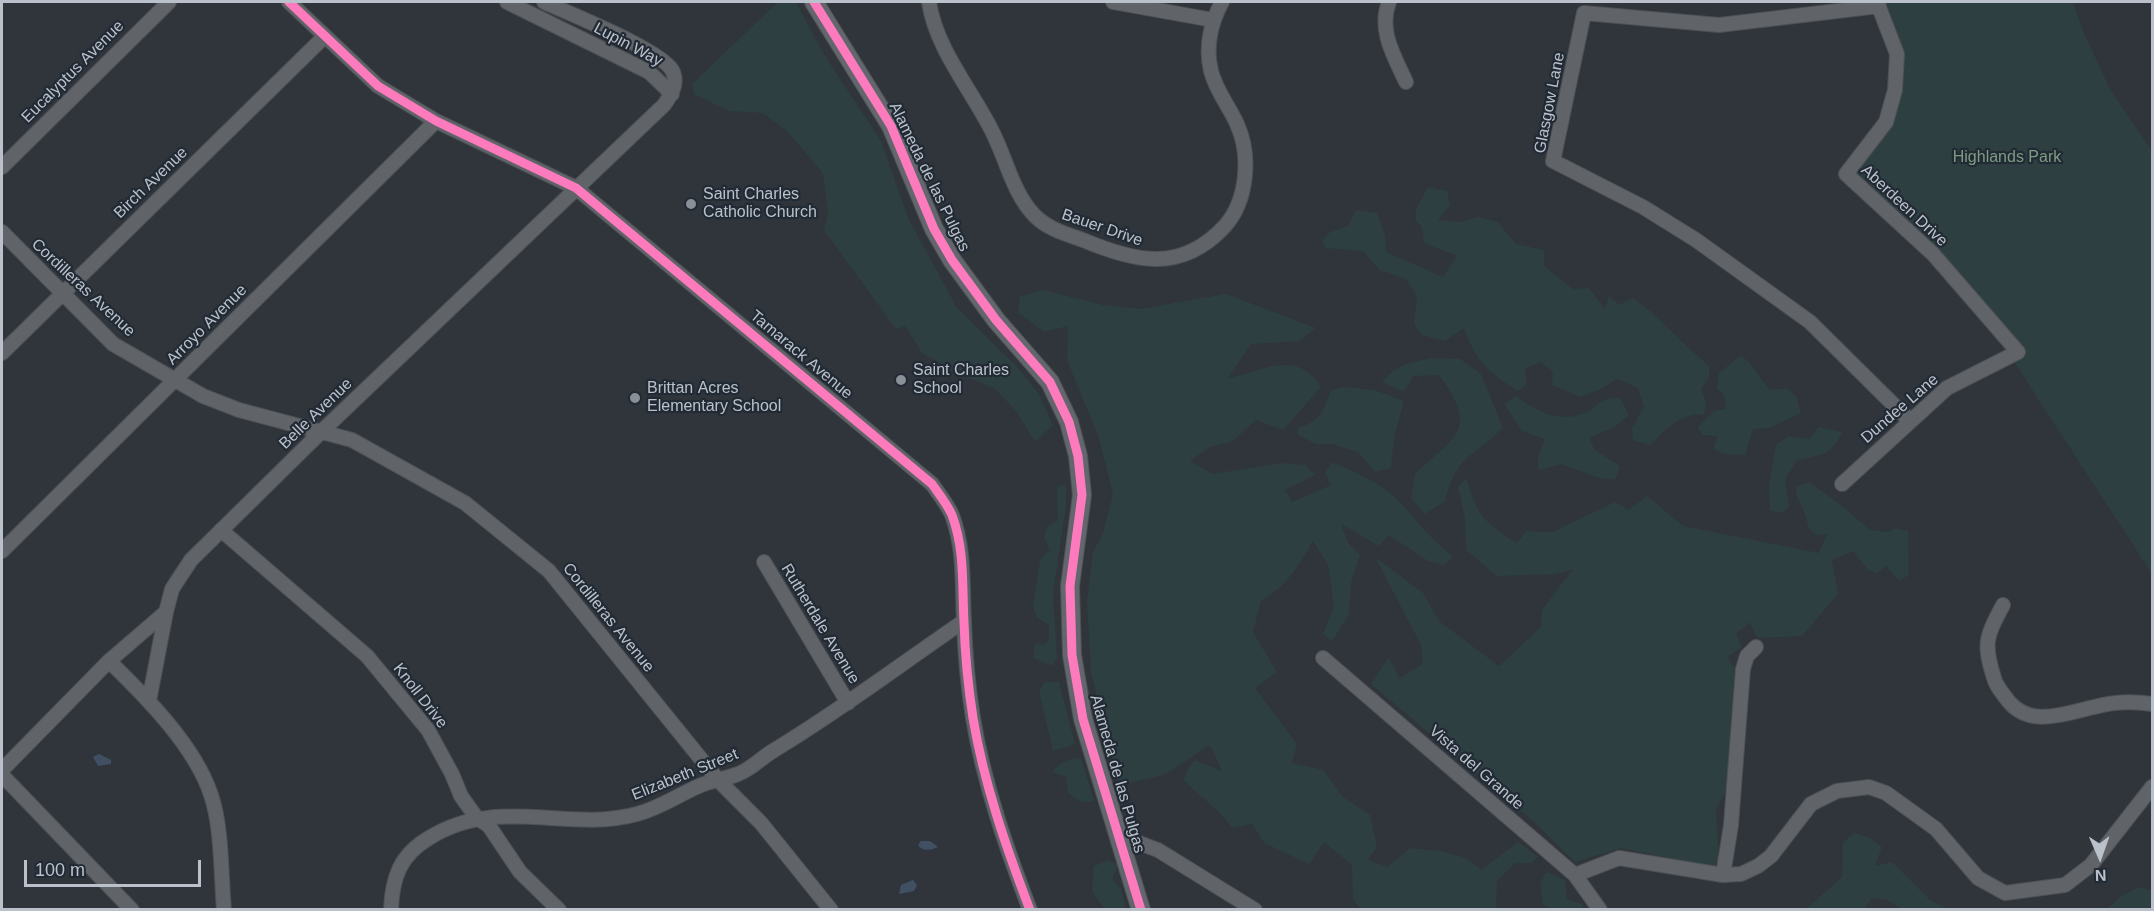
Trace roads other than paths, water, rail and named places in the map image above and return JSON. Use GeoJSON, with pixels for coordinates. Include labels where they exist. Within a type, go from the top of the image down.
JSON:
{"type":"FeatureCollection","features":[{"type":"Feature","properties":{"kind":"main road","name":"Alameda de las Pulgas"},"geometry":{"type":"LineString","coordinates":[[814,2],[891,126],[934,229],[952,260],[996,320],[1050,382],[1069,422],[1078,456],[1082,495],[1070,586],[1072,655],[1083,719],[1141,909]]}},
{"type":"Feature","properties":{"kind":"street","name":"Eucalyptus Avenue"},"geometry":{"type":"LineString","coordinates":[[2,167],[169,2]]}},
{"type":"Feature","properties":{"kind":"street","name":"Tamarack Avenue"},"geometry":{"type":"LineString","coordinates":[[289,2],[378,86],[435,122],[576,188],[932,484],[951,513],[960,543],[965,575],[964,621],[974,720],[1001,837],[1030,909]]}},
{"type":"Feature","properties":{"kind":"street","name":"Lupin Way"},"geometry":{"type":"LineString","coordinates":[[507,2],[649,72],[672,94],[675,85],[672,70],[644,48],[544,2]]}},
{"type":"Feature","properties":{"kind":"street","name":"Bauer Drive"},"geometry":{"type":"LineString","coordinates":[[929,2],[932,19],[943,45],[992,131],[1023,199],[1034,215],[1047,226],[1100,247],[1143,260],[1165,260],[1197,250],[1225,226],[1237,205],[1244,180],[1246,156],[1237,125],[1223,101],[1211,71],[1209,45],[1213,20],[1222,2]]}},
{"type":"Feature","properties":{"kind":"street"},"geometry":{"type":"LineString","coordinates":[[1113,2],[1213,20]]}},
{"type":"Feature","properties":{"kind":"street"},"geometry":{"type":"LineString","coordinates":[[1389,2],[1383,16],[1389,45],[1406,82]]}},
{"type":"Feature","properties":{"kind":"street","name":"Aberdeen Drive"},"geometry":{"type":"LineString","coordinates":[[1878,4],[1897,54],[1895,90],[1886,122],[1846,174],[1933,254],[2018,352]]}},
{"type":"Feature","properties":{"kind":"street","name":"Glasgow Lane"},"geometry":{"type":"LineString","coordinates":[[1878,4],[1719,25],[1584,13],[1553,161],[1643,207],[1696,240],[1810,322],[1910,420]]}},
{"type":"Feature","properties":{"kind":"street","name":"Birch Avenue"},"geometry":{"type":"LineString","coordinates":[[2,353],[324,37]]}},
{"type":"Feature","properties":{"kind":"street","name":"Belle Avenue"},"geometry":{"type":"LineString","coordinates":[[149,701],[172,589],[191,560],[321,432],[664,105],[672,94]]}},
{"type":"Feature","properties":{"kind":"street","name":"Arroyo Avenue"},"geometry":{"type":"LineString","coordinates":[[2,551],[435,122]]}},
{"type":"Feature","properties":{"kind":"street","name":"Cordilleras Avenue"},"geometry":{"type":"LineString","coordinates":[[2,232],[113,344],[174,380],[239,411],[352,440],[465,503],[549,571],[718,780],[761,823],[831,909]]}},
{"type":"Feature","properties":{"kind":"street","name":"Dundee Lane"},"geometry":{"type":"LineString","coordinates":[[1842,484],[1947,388],[2018,352]]}},
{"type":"Feature","properties":{"kind":"street","name":"Knoll Drive"},"geometry":{"type":"LineString","coordinates":[[221,530],[367,656],[428,730],[461,796],[476,817],[489,826],[520,872],[560,909]]}},
{"type":"Feature","properties":{"kind":"street","name":"Rutherdale Avenue"},"geometry":{"type":"LineString","coordinates":[[764,562],[848,703]]}},
{"type":"Feature","properties":{"kind":"street"},"geometry":{"type":"LineString","coordinates":[[2003,605],[1987,636],[1988,657],[1996,683],[2012,706],[2034,718],[2058,717],[2094,707],[2131,701],[2152,704]]}},
{"type":"Feature","properties":{"kind":"street"},"geometry":{"type":"LineString","coordinates":[[2,770],[109,661],[166,612]]}},
{"type":"Feature","properties":{"kind":"street","name":"Elizabeth Street"},"geometry":{"type":"LineString","coordinates":[[391,909],[392,888],[398,868],[411,850],[430,836],[476,817],[521,814],[606,819],[656,807],[699,786],[740,774],[848,703],[964,621]]}},
{"type":"Feature","properties":{"kind":"street"},"geometry":{"type":"LineString","coordinates":[[1723,874],[1731,825],[1743,669],[1747,656],[1756,647]]}},
{"type":"Feature","properties":{"kind":"street","name":"Vista del Grande"},"geometry":{"type":"LineString","coordinates":[[1323,658],[1575,875],[1600,909]]}},
{"type":"Feature","properties":{"kind":"street"},"geometry":{"type":"LineString","coordinates":[[109,661],[149,701],[196,763],[212,796],[224,909]]}},
{"type":"Feature","properties":{"kind":"street"},"geometry":{"type":"LineString","coordinates":[[2,775],[132,909]]}},
{"type":"Feature","properties":{"kind":"street"},"geometry":{"type":"LineString","coordinates":[[1575,875],[1619,858],[1723,874],[1742,873],[1758,866],[1771,856],[1811,804],[1837,791],[1869,787],[1886,793],[1936,829],[1978,878],[2005,893],[2064,885],[2091,865],[2152,787]]}},
{"type":"Feature","properties":{"kind":"street"},"geometry":{"type":"LineString","coordinates":[[1122,846],[1139,843],[1158,850],[1255,909]]}},
{"type":"Feature","properties":{"kind":"water"},"geometry":{"type":"Polygon","coordinates":[[[99,754],[111,760],[111,764],[98,766],[93,757],[99,754]]]}},
{"type":"Feature","properties":{"kind":"water"},"geometry":{"type":"Polygon","coordinates":[[[921,841],[930,841],[938,847],[930,850],[922,849],[918,845],[921,841]]]}},
{"type":"Feature","properties":{"kind":"water"},"geometry":{"type":"Polygon","coordinates":[[[913,880],[917,885],[914,891],[899,894],[901,885],[913,880]]]}},
{"type":"Feature","properties":{"kind":"place","name":"Saint Charles Catholic Church"},"geometry":{"type":"Point","coordinates":[691,204]}},
{"type":"Feature","properties":{"kind":"place","name":"Saint Charles School"},"geometry":{"type":"Point","coordinates":[901,380]}},
{"type":"Feature","properties":{"kind":"place","name":"Brittan Acres Elementary School"},"geometry":{"type":"Point","coordinates":[635,398]}},
{"type":"Feature","properties":{"kind":"park label","name":"Highlands Park"},"geometry":{"type":"Point","coordinates":[2007,158]}}]}
